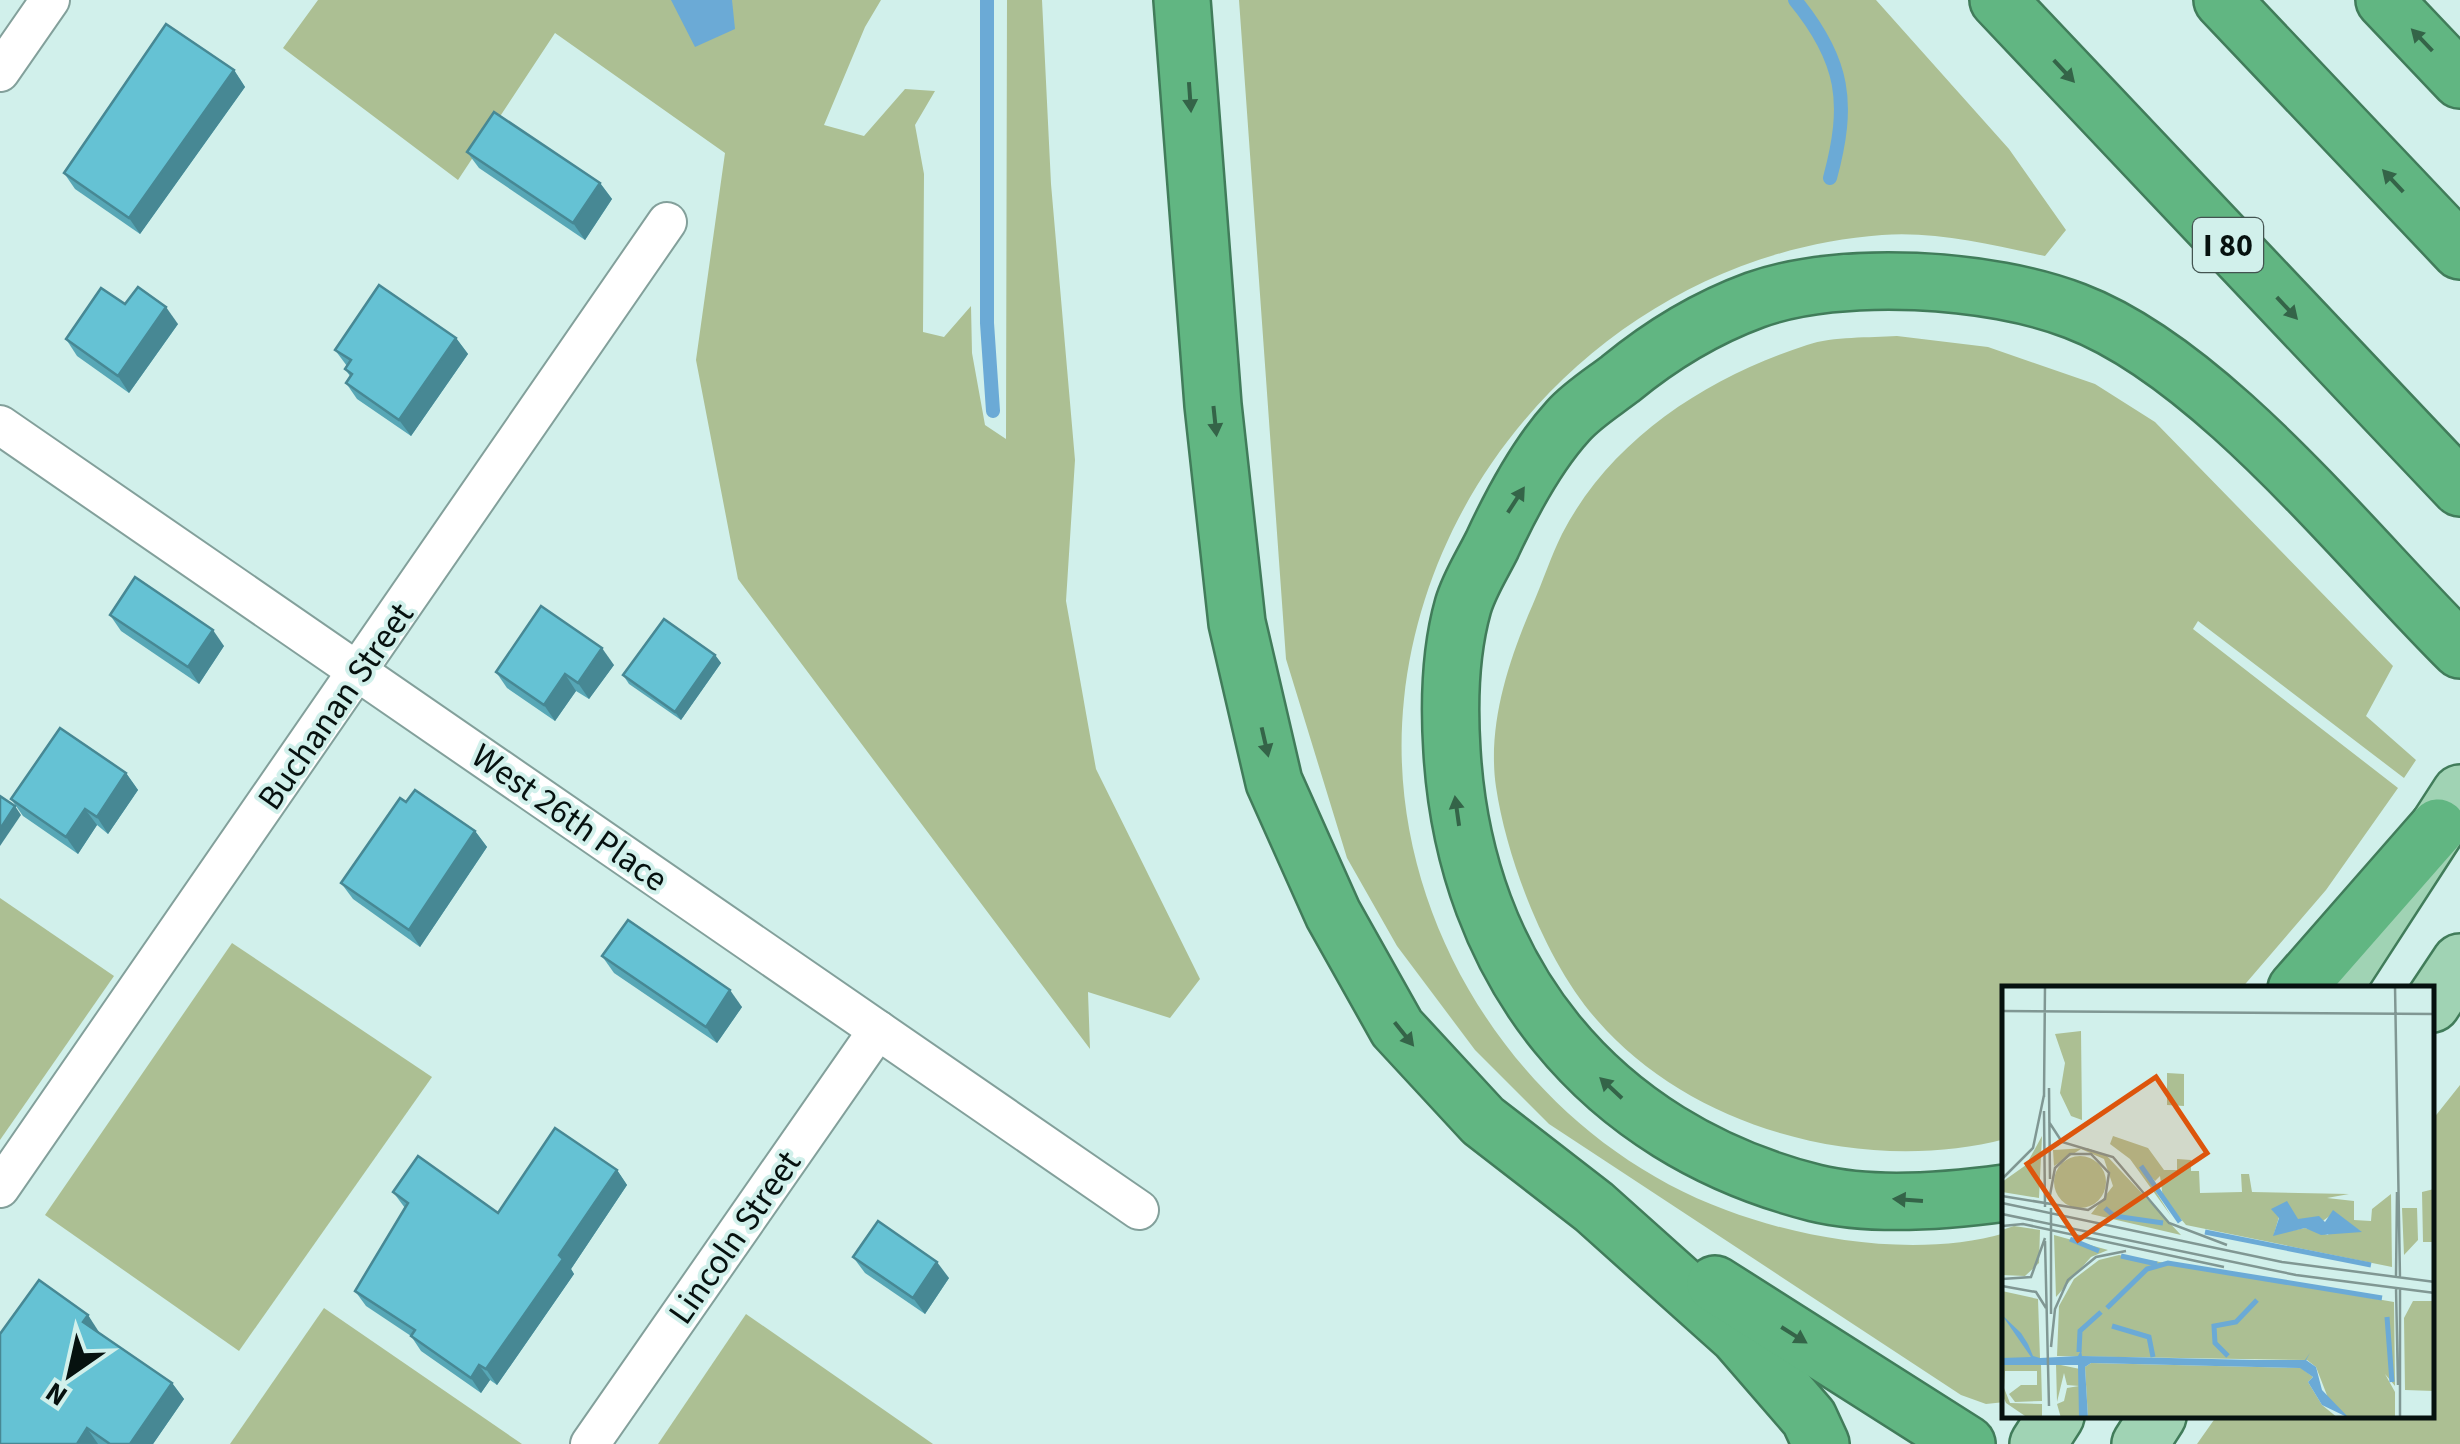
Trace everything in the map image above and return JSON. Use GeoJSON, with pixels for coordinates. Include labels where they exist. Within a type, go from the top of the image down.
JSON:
{"type":"FeatureCollection","features":[{"type":"Feature","properties":{"kind":"highway"},"geometry":{"type":"LineString","coordinates":[[1182,0],[1213,405],[1237,623],[1274,782],[1333,914],[1397,1028],[1483,1121],[1594,1208],[1738,1336],[1809,1418],[1821,1444]]}},
{"type":"Feature","properties":{"kind":"highway","name":"I 80"},"geometry":{"type":"LineString","coordinates":[[1998,0],[2460,488]]}},
{"type":"Feature","properties":{"kind":"highway"},"geometry":{"type":"LineString","coordinates":[[2222,0],[2460,252]]}},
{"type":"Feature","properties":{"kind":"highway"},"geometry":{"type":"LineString","coordinates":[[2384,0],[2460,80]]}},
{"type":"Feature","properties":{"kind":"highway"},"geometry":{"type":"LineString","coordinates":[[2002,1193],[1938,1202],[1818,1194],[1709,1155],[1618,1096],[1542,1019],[1485,920],[1456,814],[1449,702],[1463,605],[1507,513],[1568,420],[1662,345],[1758,299],[1869,280],[1969,284],[2076,311],[2172,364],[2274,458],[2460,650]]}},
{"type":"Feature","properties":{"kind":"highway"},"geometry":{"type":"LineString","coordinates":[[2299,986],[2449,810]]}},
{"type":"Feature","properties":{"kind":"highway"},"geometry":{"type":"LineString","coordinates":[[1594,1208],[1967,1444]]}},
{"type":"Feature","properties":{"kind":"main road"},"geometry":{"type":"LineString","coordinates":[[2334,986],[2449,810]]}},
{"type":"Feature","properties":{"kind":"main road"},"geometry":{"type":"LineString","coordinates":[[2435,1000],[2460,962]]}},
{"type":"Feature","properties":{"kind":"main road"},"geometry":{"type":"LineString","coordinates":[[2038,1444],[2054,1419]]}},
{"type":"Feature","properties":{"kind":"main road"},"geometry":{"type":"LineString","coordinates":[[2140,1444],[2156,1419]]}},
{"type":"Feature","properties":{"kind":"street"},"geometry":{"type":"LineString","coordinates":[[0,72],[50,0]]}},
{"type":"Feature","properties":{"kind":"street","name":"Buchanan Street"},"geometry":{"type":"LineString","coordinates":[[0,1188],[667,222]]}},
{"type":"Feature","properties":{"kind":"street","name":"West 26th Place"},"geometry":{"type":"LineString","coordinates":[[0,425],[1139,1210]]}},
{"type":"Feature","properties":{"kind":"street","name":"Lincoln Street"},"geometry":{"type":"LineString","coordinates":[[590,1444],[878,1030]]}},
{"type":"Feature","properties":{"kind":"green space"},"geometry":{"type":"Polygon","coordinates":[[[318,0],[881,0],[865,27],[824,125],[864,136],[905,89],[935,91],[915,125],[924,174],[923,332],[944,337],[971,306],[972,353],[985,425],[1006,439],[1007,0],[1042,0],[1051,184],[1075,460],[1066,601],[1096,769],[1200,979],[1170,1018],[1088,992],[1090,1049],[738,579],[696,360],[725,153],[555,33],[458,180],[283,48],[318,0]]]}},
{"type":"Feature","properties":{"kind":"green space"},"geometry":{"type":"Polygon","coordinates":[[[1239,0],[1876,0],[2009,149],[2066,230],[2045,256],[1964,240],[1903,234],[1792,250],[1707,280],[1630,325],[1560,382],[1502,449],[1455,525],[1422,609],[1404,699],[1403,781],[1416,861],[1442,937],[1480,1008],[1529,1073],[1587,1129],[1653,1175],[1726,1210],[1792,1230],[1901,1245],[1937,1244],[2002,1234],[2002,1402],[1986,1404],[1961,1395],[1549,1124],[1475,1050],[1397,946],[1347,858],[1286,659],[1239,0]]]}},
{"type":"Feature","properties":{"kind":"green space"},"geometry":{"type":"Polygon","coordinates":[[[1897,336],[1988,347],[2095,384],[2155,422],[2393,666],[2366,716],[2416,760],[2404,778],[2198,621],[2193,629],[2398,788],[2326,890],[2244,986],[2002,986],[2002,1140],[1952,1149],[1897,1151],[1785,1135],[1732,1116],[1682,1090],[1636,1058],[1579,997],[1546,941],[1509,847],[1496,787],[1497,716],[1508,670],[1562,534],[1582,500],[1635,441],[1698,394],[1770,358],[1817,342],[1897,336]]]}},
{"type":"Feature","properties":{"kind":"green space"},"geometry":{"type":"Polygon","coordinates":[[[0,898],[114,976],[0,1140],[0,898]]]}},
{"type":"Feature","properties":{"kind":"green space"},"geometry":{"type":"Polygon","coordinates":[[[232,943],[432,1077],[239,1351],[45,1215],[232,943]]]}},
{"type":"Feature","properties":{"kind":"green space"},"geometry":{"type":"Polygon","coordinates":[[[2460,1085],[2460,1444],[2197,1444],[2215,1419],[2435,1419],[2435,1116],[2460,1085]]]}},
{"type":"Feature","properties":{"kind":"green space"},"geometry":{"type":"Polygon","coordinates":[[[324,1308],[522,1444],[230,1444],[324,1308]]]}},
{"type":"Feature","properties":{"kind":"green space"},"geometry":{"type":"Polygon","coordinates":[[[746,1314],[933,1444],[658,1444],[746,1314]]]}},
{"type":"Feature","properties":{"kind":"water"},"geometry":{"type":"Polygon","coordinates":[[[671,0],[732,0],[735,29],[695,47],[671,0]]]}},
{"type":"Feature","properties":{"kind":"building"},"geometry":{"type":"Polygon","coordinates":[[[166,24],[234,70],[129,218],[64,173],[166,24]]]}},
{"type":"Feature","properties":{"kind":"building"},"geometry":{"type":"Polygon","coordinates":[[[494,112],[600,183],[573,223],[467,152],[494,112]]]}},
{"type":"Feature","properties":{"kind":"building"},"geometry":{"type":"Polygon","coordinates":[[[379,285],[456,338],[399,420],[346,383],[352,374],[345,369],[351,360],[335,350],[379,285]]]}},
{"type":"Feature","properties":{"kind":"building"},"geometry":{"type":"Polygon","coordinates":[[[138,287],[166,307],[118,376],[66,339],[101,288],[125,304],[138,287]]]}},
{"type":"Feature","properties":{"kind":"building"},"geometry":{"type":"Polygon","coordinates":[[[135,577],[213,630],[188,667],[110,615],[135,577]]]}},
{"type":"Feature","properties":{"kind":"building"},"geometry":{"type":"Polygon","coordinates":[[[541,606],[602,648],[578,683],[565,674],[544,705],[496,672],[541,606]]]}},
{"type":"Feature","properties":{"kind":"building"},"geometry":{"type":"Polygon","coordinates":[[[664,619],[715,655],[675,712],[623,675],[664,619]]]}},
{"type":"Feature","properties":{"kind":"building"},"geometry":{"type":"Polygon","coordinates":[[[60,728],[126,773],[97,817],[85,809],[66,837],[11,799],[60,728]]]}},
{"type":"Feature","properties":{"kind":"building"},"geometry":{"type":"Polygon","coordinates":[[[415,790],[475,831],[409,930],[341,883],[400,798],[406,802],[415,790]]]}},
{"type":"Feature","properties":{"kind":"building"},"geometry":{"type":"Polygon","coordinates":[[[0,796],[15,806],[0,829],[0,796]]]}},
{"type":"Feature","properties":{"kind":"building"},"geometry":{"type":"Polygon","coordinates":[[[628,920],[730,990],[706,1027],[602,956],[628,920]]]}},
{"type":"Feature","properties":{"kind":"building"},"geometry":{"type":"Polygon","coordinates":[[[555,1128],[617,1170],[559,1255],[563,1259],[486,1369],[479,1365],[471,1378],[411,1336],[415,1330],[355,1291],[408,1203],[393,1192],[418,1156],[498,1213],[555,1128]]]}},
{"type":"Feature","properties":{"kind":"building"},"geometry":{"type":"Polygon","coordinates":[[[878,1221],[937,1262],[913,1298],[853,1257],[878,1221]]]}},
{"type":"Feature","properties":{"kind":"building"},"geometry":{"type":"Polygon","coordinates":[[[39,1280],[88,1315],[83,1322],[172,1383],[130,1444],[110,1444],[87,1428],[77,1444],[0,1444],[0,1334],[39,1280]]]}},
{"type":"Feature","properties":{"kind":"waterway"},"geometry":{"type":"LineString","coordinates":[[987,0],[987,323],[993,411]]}},
{"type":"Feature","properties":{"kind":"waterway"},"geometry":{"type":"LineString","coordinates":[[1795,0],[1824,43],[1839,84],[1840,128],[1830,178]]}}]}
